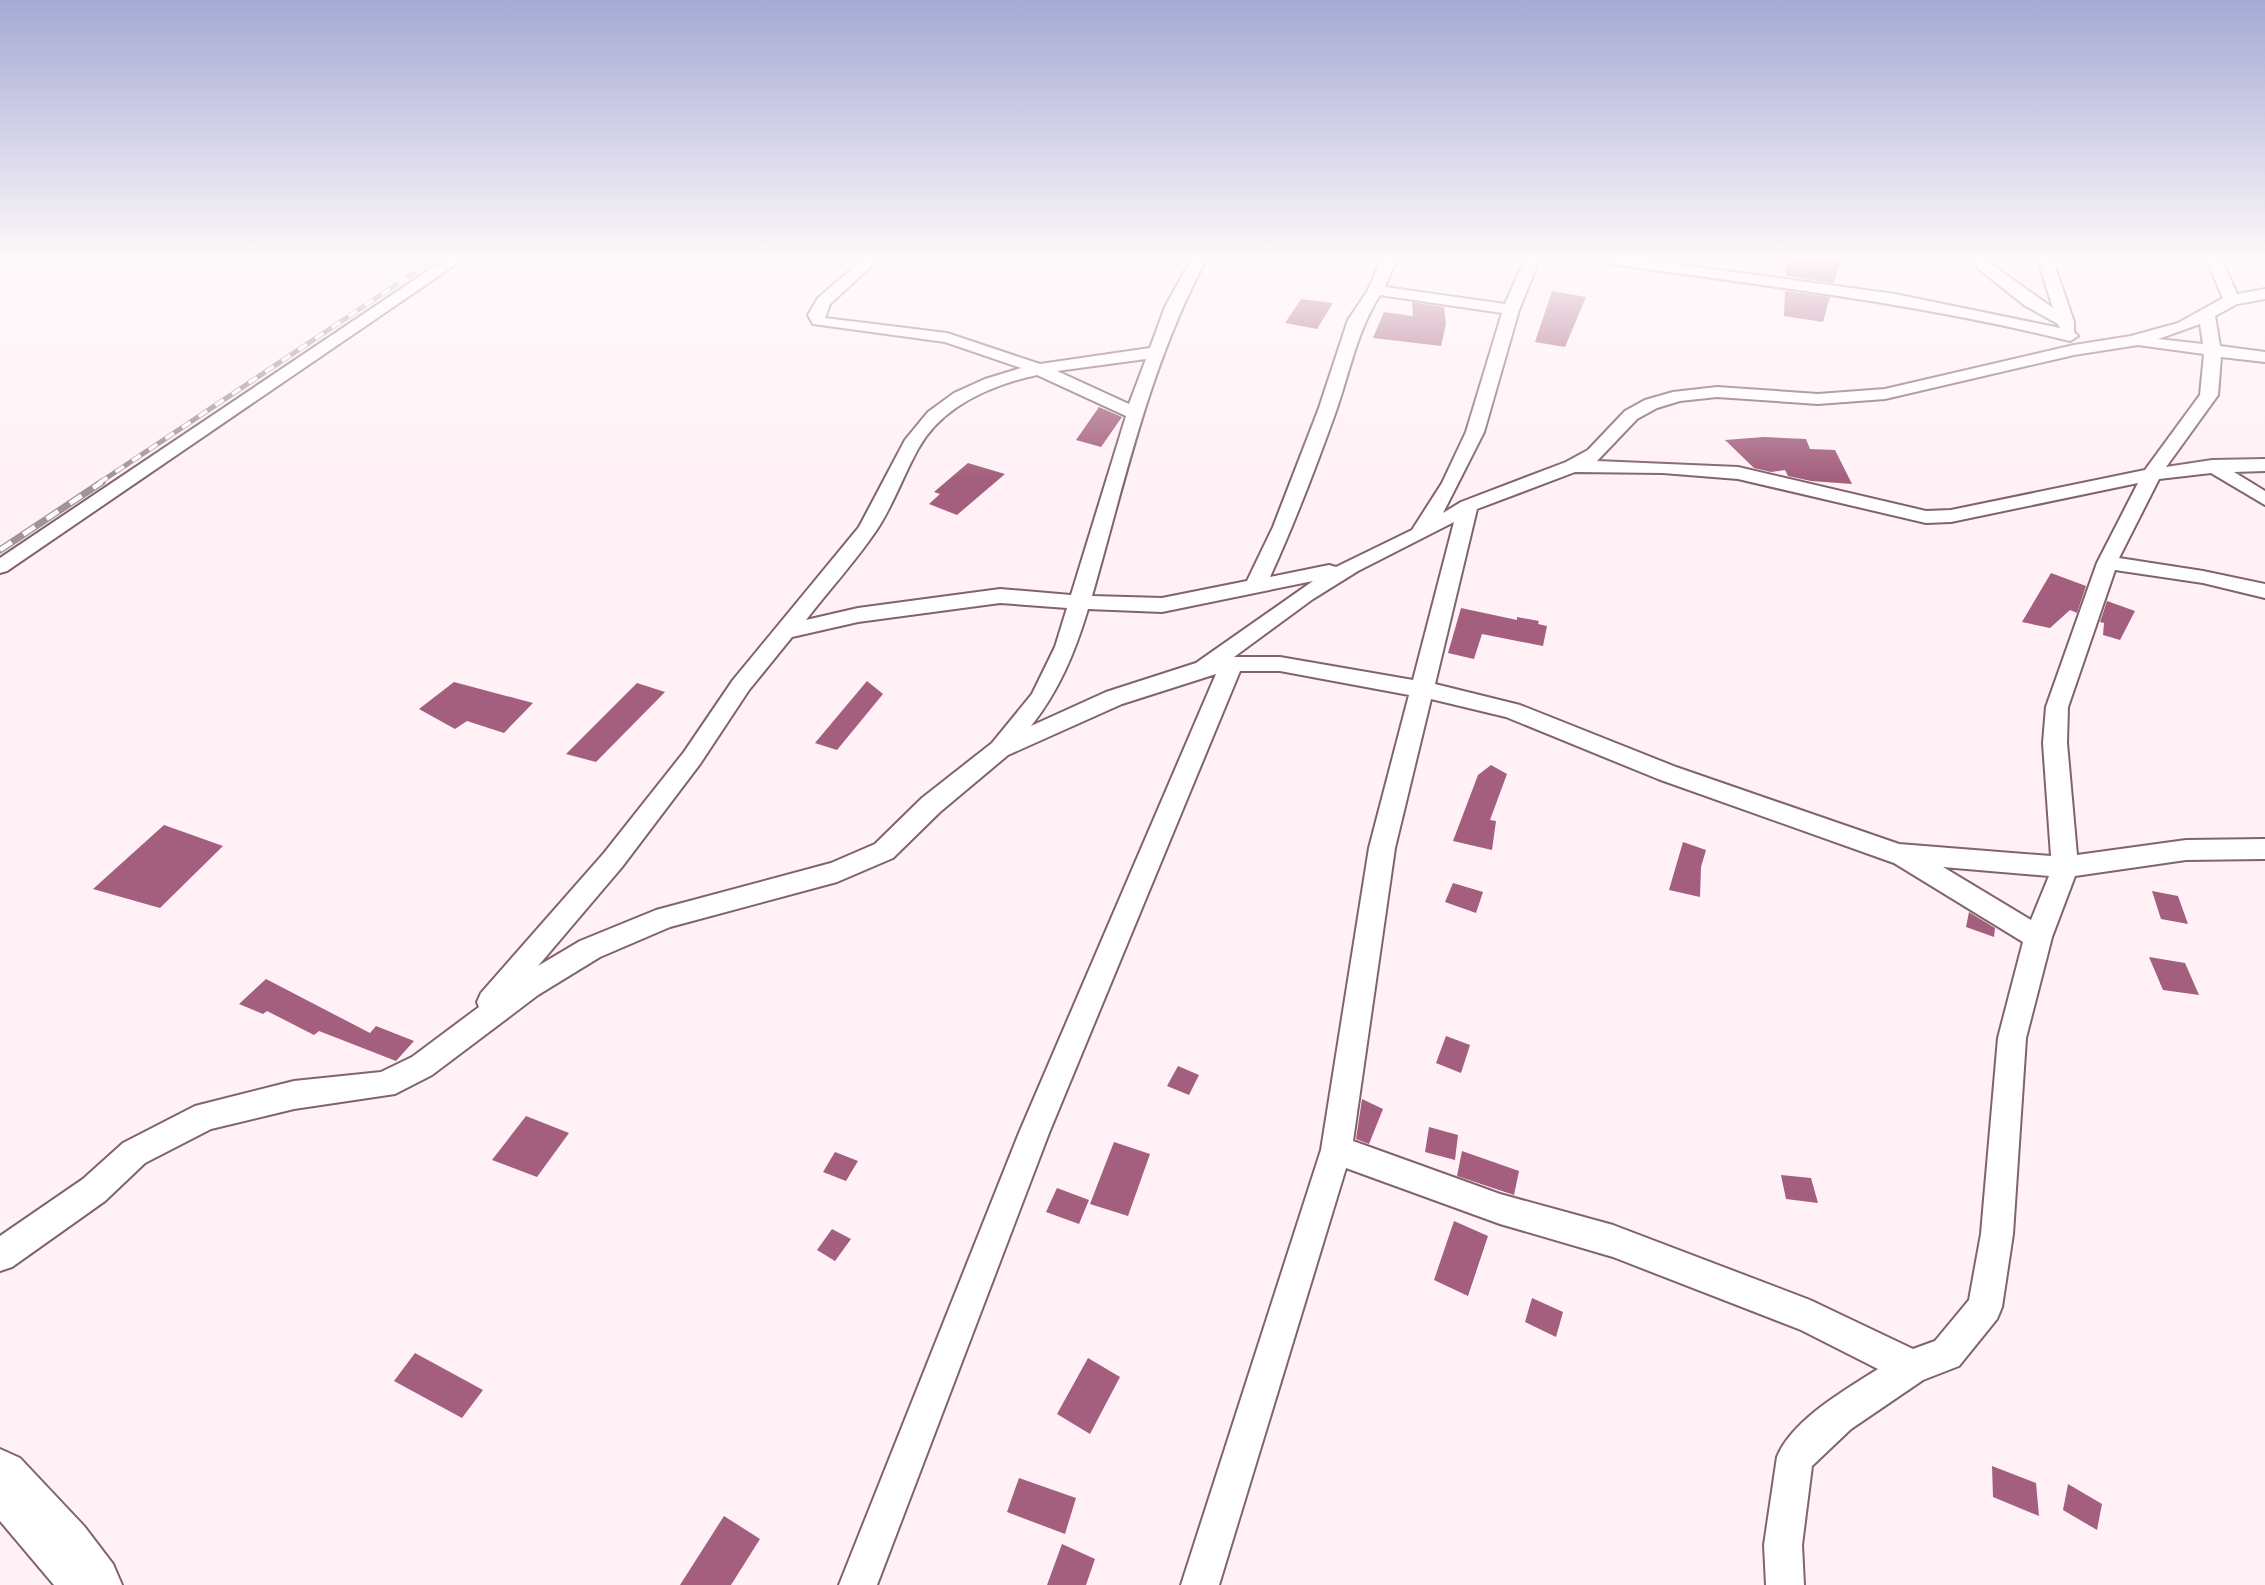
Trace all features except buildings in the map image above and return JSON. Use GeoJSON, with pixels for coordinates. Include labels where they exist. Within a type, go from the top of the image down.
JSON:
{"type":"FeatureCollection","features":[{"type":"Feature","properties":{"kind":"highway"},"geometry":{"type":"LineString","coordinates":[[0,1478],[63,1547],[92,1585]]}},
{"type":"Feature","properties":{"kind":"street"},"geometry":{"type":"LineString","coordinates":[[0,567],[348,332]]}},
{"type":"Feature","properties":{"kind":"street"},"geometry":{"type":"LineString","coordinates":[[916,332],[950,339],[1036,370],[1136,414]]}},
{"type":"Feature","properties":{"kind":"street"},"geometry":{"type":"LineString","coordinates":[[0,1255],[94,1190],[134,1153],[206,1116],[294,1095],[384,1086],[422,1066],[528,987],[590,949],[665,918],[837,872],[884,851],[931,805],[1000,749],[1041,698],[1066,647],[1136,414],[1164,332]]}},
{"type":"Feature","properties":{"kind":"street"},"geometry":{"type":"LineString","coordinates":[[1254,588],[1287,517],[1328,408],[1352,332]]}},
{"type":"Feature","properties":{"kind":"street"},"geometry":{"type":"LineString","coordinates":[[1418,536],[1451,484],[1475,432],[1505,332]]}},
{"type":"Feature","properties":{"kind":"street"},"geometry":{"type":"LineString","coordinates":[[2053,332],[2265,357]]}},
{"type":"Feature","properties":{"kind":"street"},"geometry":{"type":"LineString","coordinates":[[2065,332],[2070,336]]}},
{"type":"Feature","properties":{"kind":"street"},"geometry":{"type":"LineString","coordinates":[[2069,332],[2070,336]]}},
{"type":"Feature","properties":{"kind":"street"},"geometry":{"type":"LineString","coordinates":[[2133,341],[2164,332]]}},
{"type":"Feature","properties":{"kind":"street"},"geometry":{"type":"LineString","coordinates":[[1785,1585],[1783,1545],[1795,1457],[1838,1416],[1912,1367],[1947,1354],[1985,1307],[1997,1234],[2012,1038],[2038,937],[2065,867],[2055,743],[2057,707],[2107,563],[2153,472],[2209,395],[2213,383],[2209,332]]}},
{"type":"Feature","properties":{"kind":"street"},"geometry":{"type":"LineString","coordinates":[[1200,670],[1306,594],[1350,567],[1418,536],[1468,506],[1573,466],[1595,454],[1631,415],[1651,404],[1679,396],[1717,392],[1818,399],[1855,398],[2070,336]]}},
{"type":"Feature","properties":{"kind":"street"},"geometry":{"type":"LineString","coordinates":[[459,1040],[613,860],[692,758],[741,685],[867,530],[914,439],[936,414],[971,392],[1011,376],[1157,352]]}},
{"type":"Feature","properties":{"kind":"street"},"geometry":{"type":"LineString","coordinates":[[1573,466],[1663,467],[1738,473],[1926,517],[1951,516],[2153,472],[2210,465],[2265,466]]}},
{"type":"Feature","properties":{"kind":"street"},"geometry":{"type":"LineString","coordinates":[[2210,465],[2265,499]]}},
{"type":"Feature","properties":{"kind":"street"},"geometry":{"type":"LineString","coordinates":[[1199,1585],[1336,1150],[1382,848],[1424,690],[1468,506]]}},
{"type":"Feature","properties":{"kind":"street"},"geometry":{"type":"LineString","coordinates":[[2107,563],[2203,577],[2265,591]]}},
{"type":"Feature","properties":{"kind":"street"},"geometry":{"type":"LineString","coordinates":[[786,631],[858,615],[1000,596],[1162,605],[1350,567]]}},
{"type":"Feature","properties":{"kind":"street"},"geometry":{"type":"LineString","coordinates":[[1000,749],[1114,698],[1200,670],[1232,664],[1280,664],[1424,690],[1512,712],[1667,772],[1898,853],[2038,937]]}},
{"type":"Feature","properties":{"kind":"street"},"geometry":{"type":"LineString","coordinates":[[858,1585],[1034,1133],[1232,664]]}},
{"type":"Feature","properties":{"kind":"street"},"geometry":{"type":"LineString","coordinates":[[1898,853],[2065,867],[2186,850],[2265,849]]}},
{"type":"Feature","properties":{"kind":"street"},"geometry":{"type":"LineString","coordinates":[[1336,1150],[1500,1209],[1613,1241],[1810,1317],[1912,1367]]}},
{"type":"Feature","properties":{"kind":"railway"},"geometry":{"type":"LineString","coordinates":[[99,483],[325,332]]}},
{"type":"Feature","properties":{"kind":"railway"},"geometry":{"type":"LineString","coordinates":[[0,550],[102,482]]}}]}
